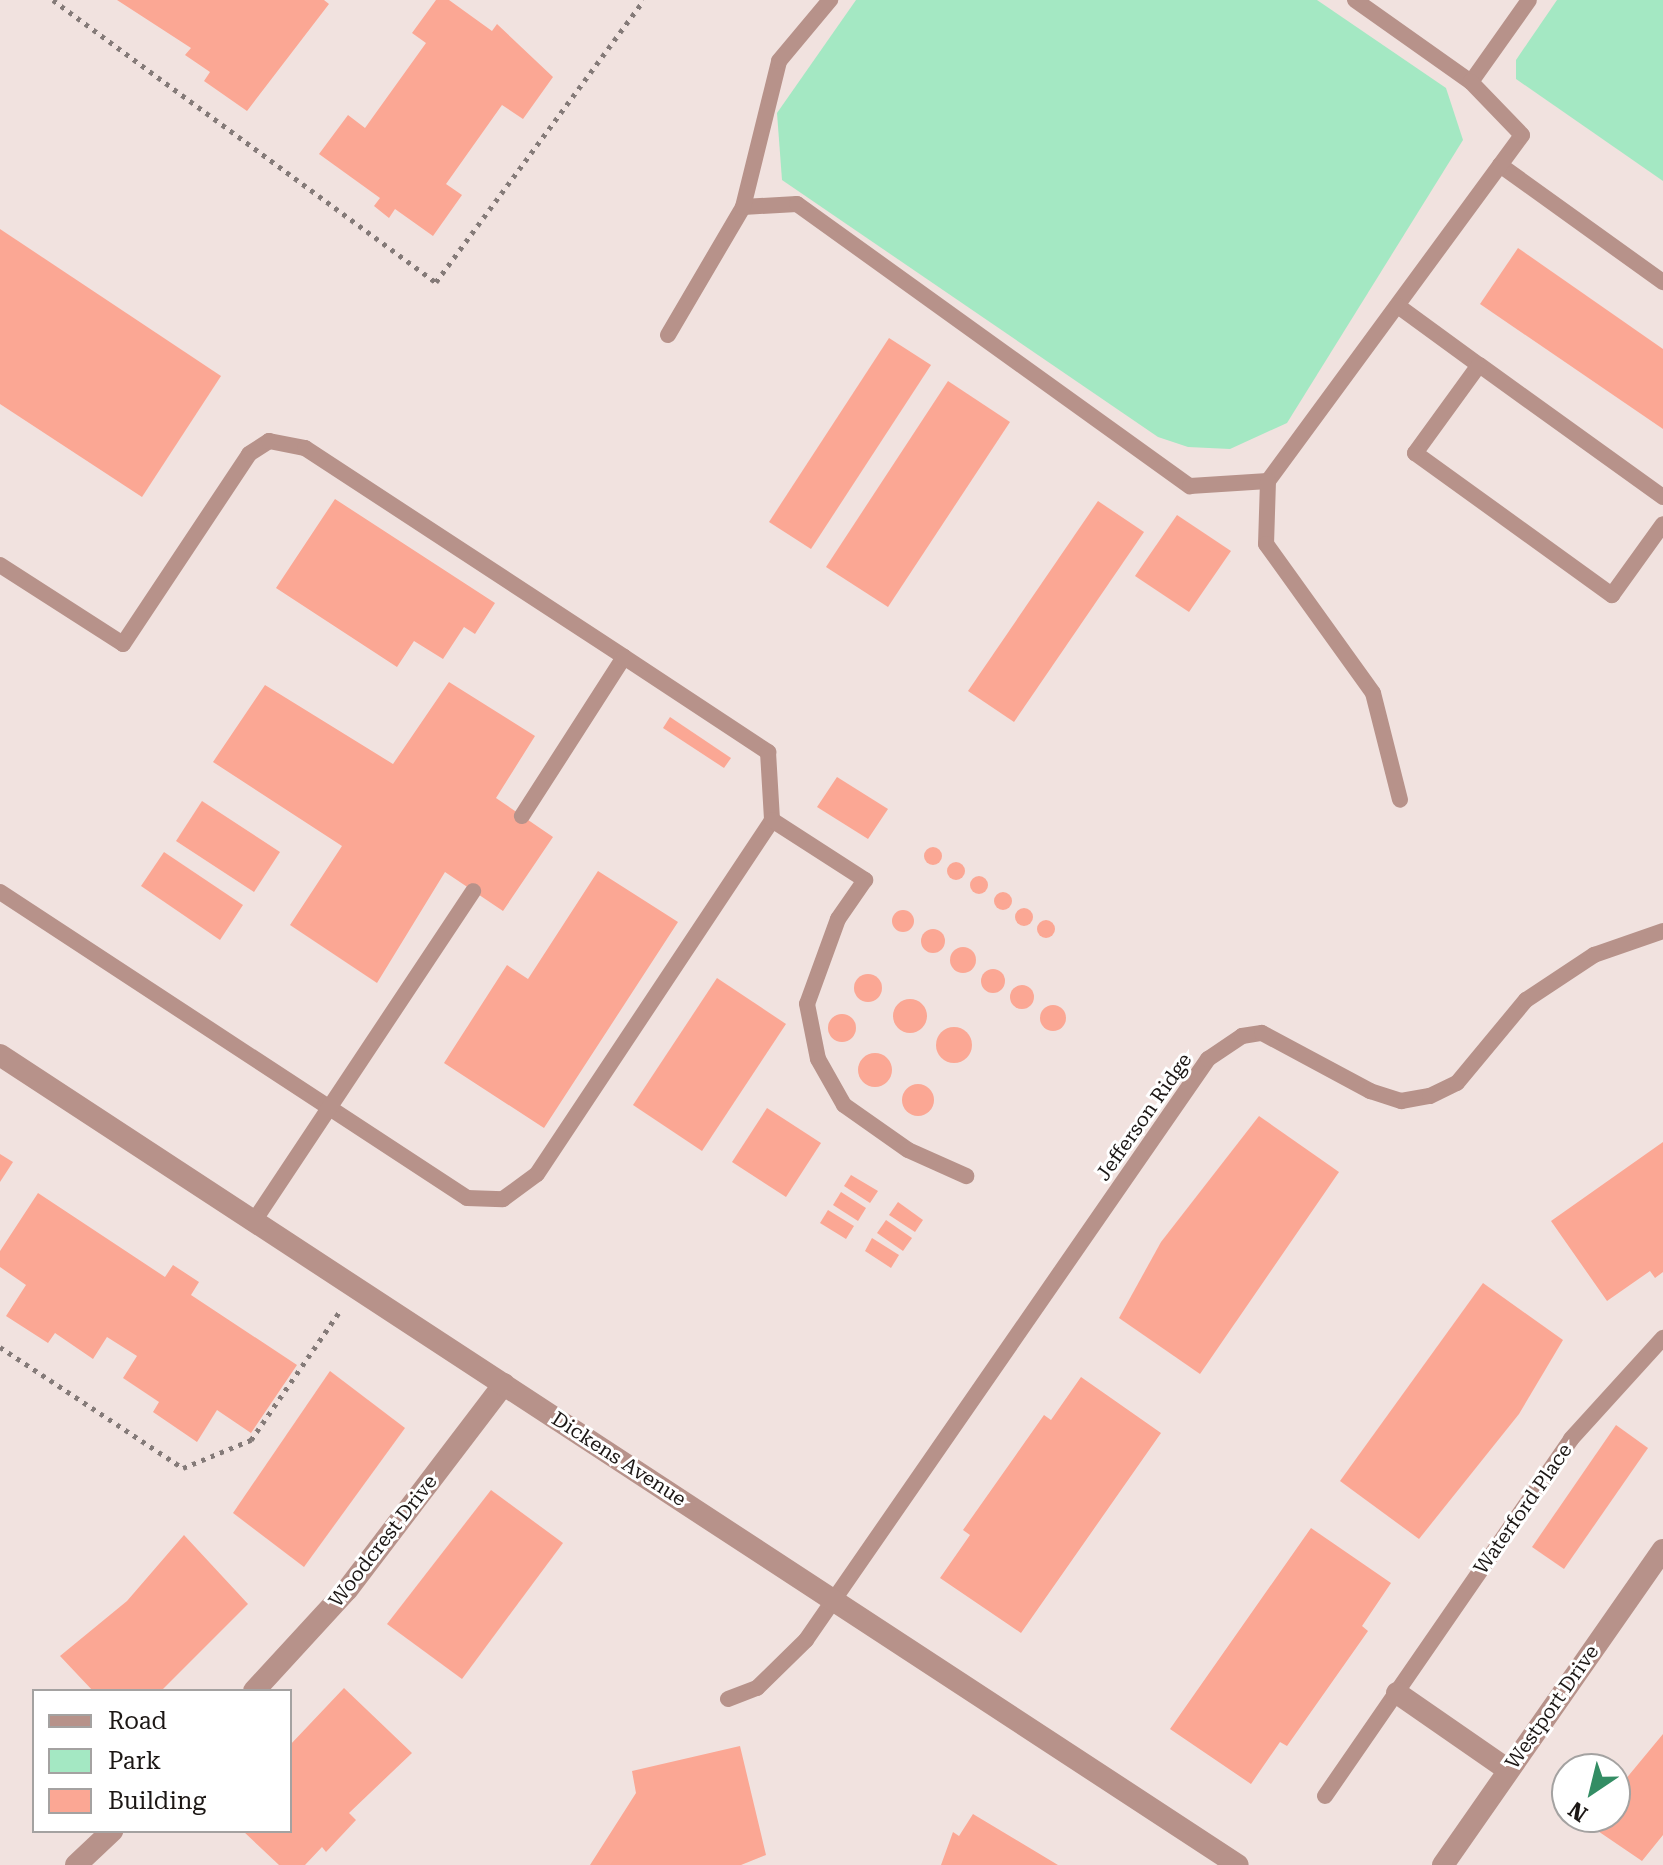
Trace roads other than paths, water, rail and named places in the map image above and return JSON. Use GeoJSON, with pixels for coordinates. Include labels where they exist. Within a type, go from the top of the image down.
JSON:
{"type":"FeatureCollection","features":[{"type":"Feature","properties":{"kind":"street","name":"Dickens Avenue"},"geometry":{"type":"LineString","coordinates":[[0,1055],[1238,1865]]}},
{"type":"Feature","properties":{"kind":"street","name":"Woodcrest Drive"},"geometry":{"type":"LineString","coordinates":[[256,1689],[347,1590],[504,1384]]}},
{"type":"Feature","properties":{"kind":"street","name":"Westport Drive"},"geometry":{"type":"LineString","coordinates":[[1443,1865],[1663,1550]]}},
{"type":"Feature","properties":{"kind":"street"},"geometry":{"type":"LineString","coordinates":[[1397,1693],[1508,1770]]}},
{"type":"Feature","properties":{"kind":"street"},"geometry":{"type":"LineString","coordinates":[[76,1865],[110,1833]]}},
{"type":"Feature","properties":{"kind":"lane"},"geometry":{"type":"LineString","coordinates":[[668,335],[743,207],[779,61],[830,0]]}},
{"type":"Feature","properties":{"kind":"lane"},"geometry":{"type":"LineString","coordinates":[[1355,0],[1471,82],[1522,135],[1268,481],[1266,544],[1373,693],[1400,800]]}},
{"type":"Feature","properties":{"kind":"lane"},"geometry":{"type":"LineString","coordinates":[[1471,82],[1529,0]]}},
{"type":"Feature","properties":{"kind":"lane"},"geometry":{"type":"LineString","coordinates":[[1500,165],[1663,282]]}},
{"type":"Feature","properties":{"kind":"lane"},"geometry":{"type":"LineString","coordinates":[[743,207],[797,204],[1190,486],[1268,481]]}},
{"type":"Feature","properties":{"kind":"lane"},"geometry":{"type":"LineString","coordinates":[[1398,306],[1663,497]]}},
{"type":"Feature","properties":{"kind":"lane"},"geometry":{"type":"LineString","coordinates":[[1479,365],[1415,453],[1612,595],[1663,524]]}},
{"type":"Feature","properties":{"kind":"lane"},"geometry":{"type":"LineString","coordinates":[[0,565],[123,644],[217,497],[249,454],[269,441],[305,448],[768,752],[772,820],[537,1174],[503,1199],[467,1198],[0,892]]}},
{"type":"Feature","properties":{"kind":"lane"},"geometry":{"type":"LineString","coordinates":[[522,816],[624,657]]}},
{"type":"Feature","properties":{"kind":"lane"},"geometry":{"type":"LineString","coordinates":[[772,820],[865,880],[838,919],[807,1004],[824,1070],[844,1105],[908,1150],[966,1176]]}},
{"type":"Feature","properties":{"kind":"lane"},"geometry":{"type":"LineString","coordinates":[[254,1221],[473,891]]}},
{"type":"Feature","properties":{"kind":"lane","name":"Jefferson Ridge"},"geometry":{"type":"LineString","coordinates":[[834,1599],[1208,1059],[1242,1036],[1262,1033],[1370,1091],[1401,1101],[1430,1096],[1457,1083],[1526,1000],[1594,955],[1663,931]]}},
{"type":"Feature","properties":{"kind":"lane","name":"Waterford Place"},"geometry":{"type":"LineString","coordinates":[[1325,1796],[1571,1439],[1663,1338]]}},
{"type":"Feature","properties":{"kind":"lane"},"geometry":{"type":"LineString","coordinates":[[728,1699],[779,1670],[834,1599]]}}]}
